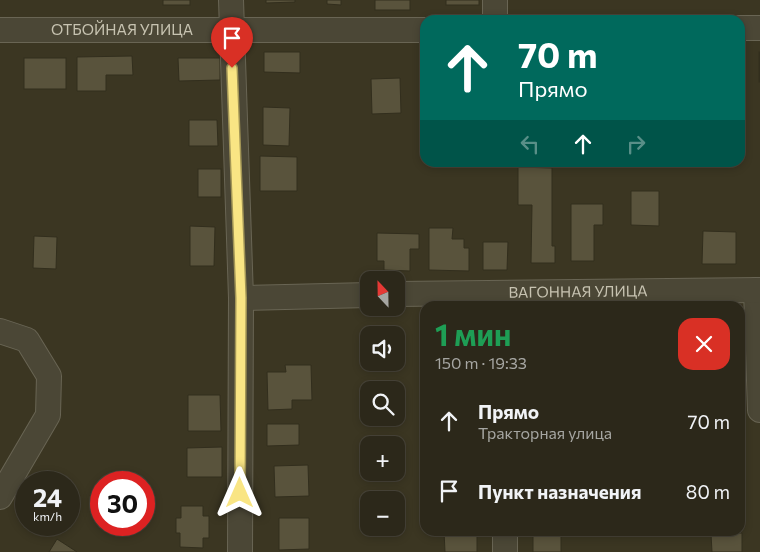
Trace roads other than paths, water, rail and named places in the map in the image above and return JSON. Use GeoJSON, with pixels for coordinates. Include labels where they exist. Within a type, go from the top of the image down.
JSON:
{"type":"FeatureCollection","features":[{"type":"Feature","properties":{"kind":"street"},"geometry":{"type":"LineString","coordinates":[[231,0],[241,298],[240,552]]}},
{"type":"Feature","properties":{"kind":"street"},"geometry":{"type":"LineString","coordinates":[[495,0],[495,15]]}},
{"type":"Feature","properties":{"kind":"street"},"geometry":{"type":"LineString","coordinates":[[745,28],[760,28]]}},
{"type":"Feature","properties":{"kind":"street","name":"ОТБОЙНАЯ УЛИЦА"},"geometry":{"type":"LineString","coordinates":[[0,30],[420,30]]}},
{"type":"Feature","properties":{"kind":"street"},"geometry":{"type":"LineString","coordinates":[[758,290],[760,410]]}},
{"type":"Feature","properties":{"kind":"street","name":"ВАГОННАЯ УЛИЦА"},"geometry":{"type":"LineString","coordinates":[[405,294],[498,299],[758,290]]}},
{"type":"Feature","properties":{"kind":"street"},"geometry":{"type":"LineString","coordinates":[[241,298],[360,295]]}},
{"type":"Feature","properties":{"kind":"street"},"geometry":{"type":"LineString","coordinates":[[0,331],[27,340],[49,376],[48,414],[0,497]]}},
{"type":"Feature","properties":{"kind":"street"},"geometry":{"type":"LineString","coordinates":[[505,536],[505,552]]}}]}
